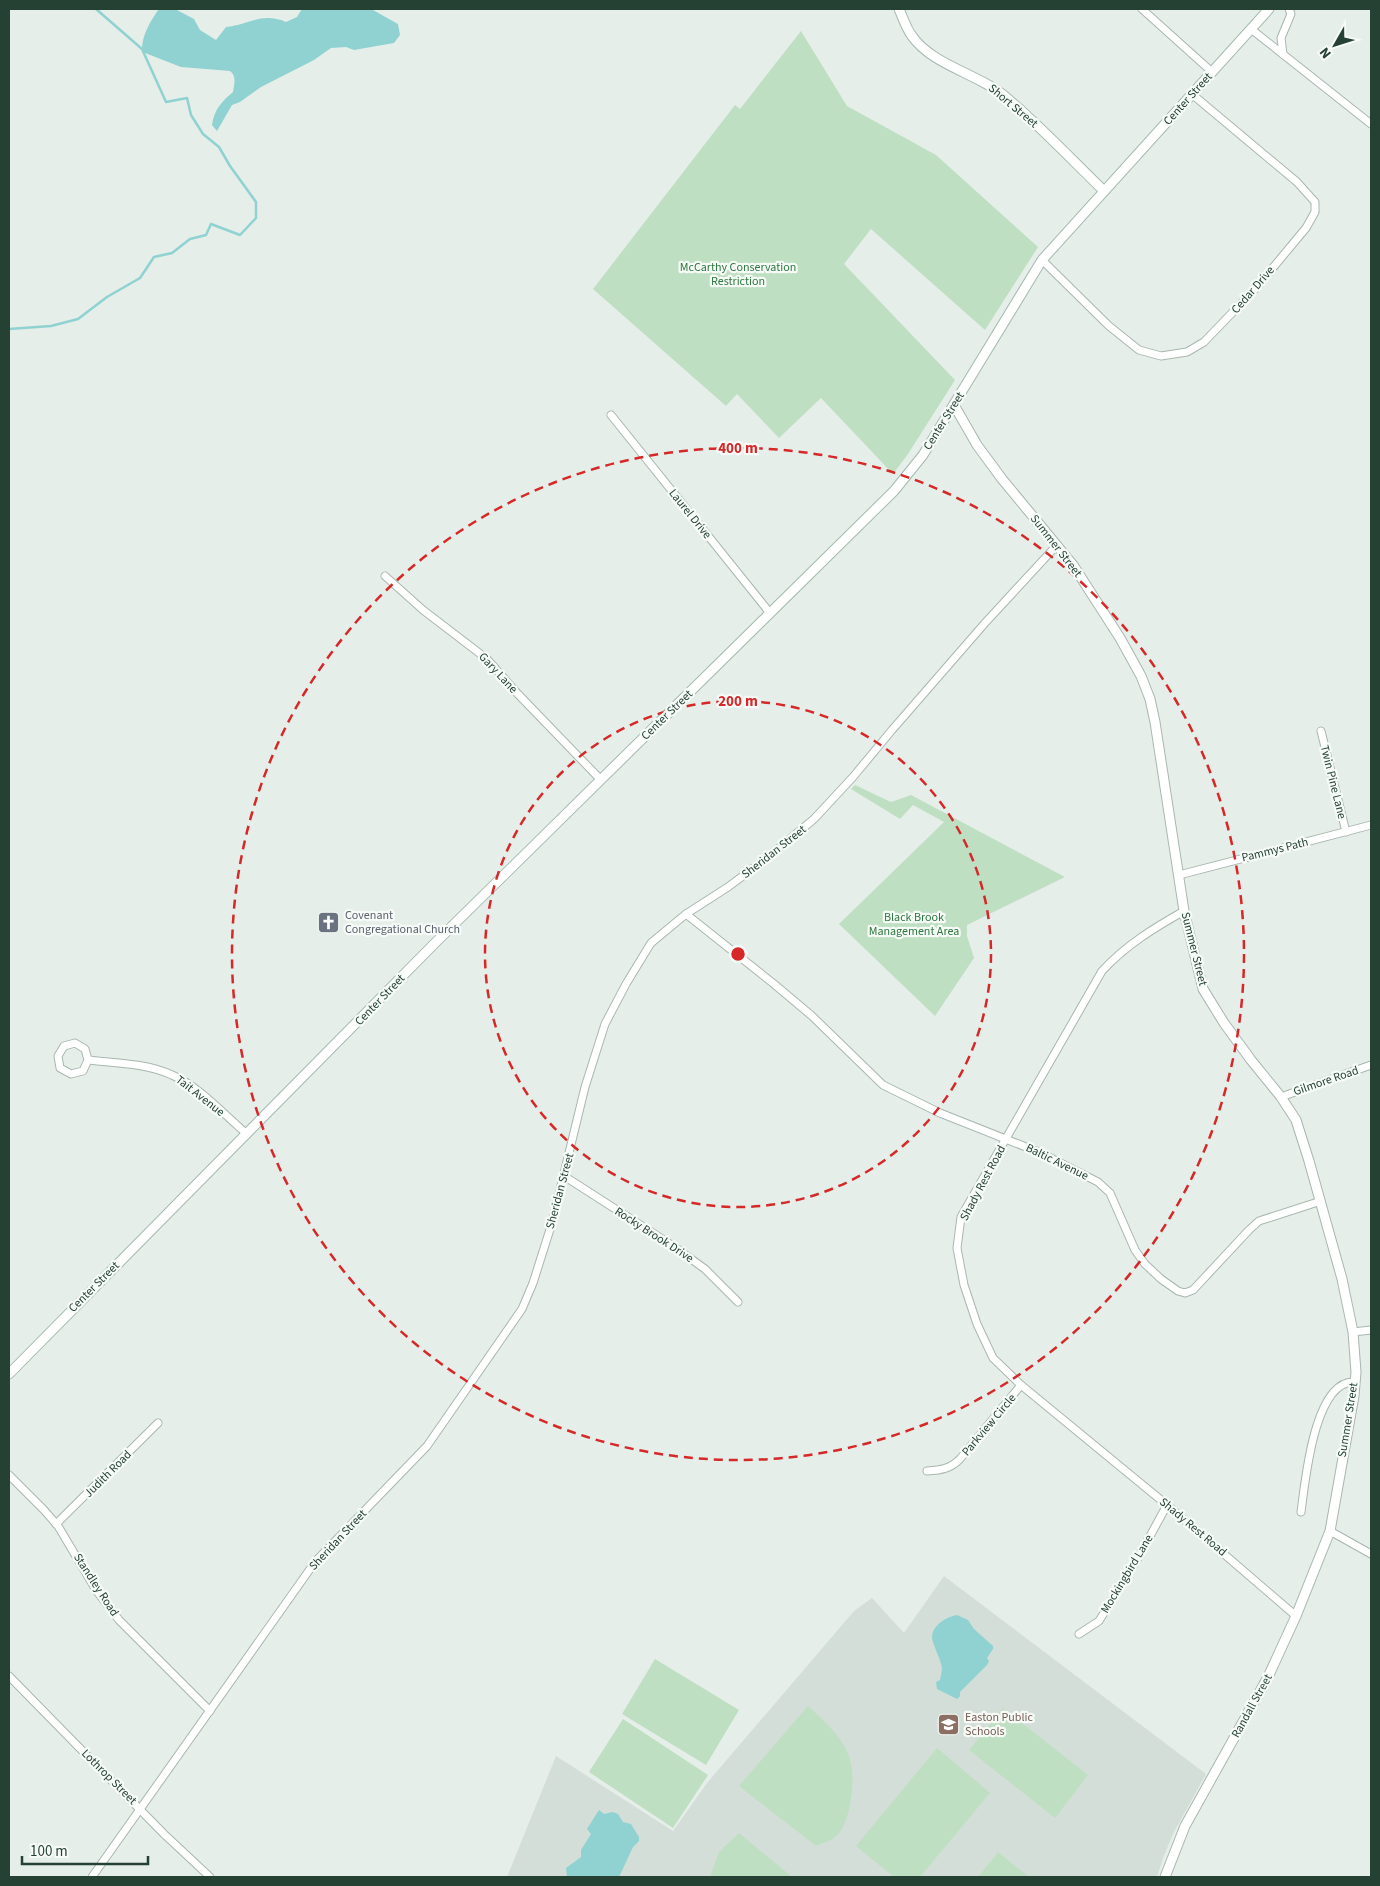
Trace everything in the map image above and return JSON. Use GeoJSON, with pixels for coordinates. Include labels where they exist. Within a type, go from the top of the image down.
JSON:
{"type":"FeatureCollection","features":[{"type":"Feature","properties":{"kind":"main road","name":"Short Street"},"geometry":{"type":"LineString","coordinates":[[899,9],[907,29],[921,46],[940,60],[984,81],[1007,97],[1104,190]]}},
{"type":"Feature","properties":{"kind":"main road","name":"Center Street"},"geometry":{"type":"LineString","coordinates":[[9,1374],[436,942],[894,491],[922,455],[1042,260],[1269,9]]}},
{"type":"Feature","properties":{"kind":"main road","name":"Summer Street"},"geometry":{"type":"LineString","coordinates":[[954,405],[978,445],[1002,479],[1073,565],[1120,638],[1141,676],[1149,696],[1155,722],[1184,911],[1204,989],[1224,1023],[1281,1097],[1296,1120],[1321,1201],[1342,1279],[1353,1332],[1354,1396],[1330,1531]]}},
{"type":"Feature","properties":{"kind":"main road","name":"Randall Street"},"geometry":{"type":"LineString","coordinates":[[1165,1877],[1185,1826],[1268,1678],[1296,1616],[1330,1531]]}},
{"type":"Feature","properties":{"kind":"street"},"geometry":{"type":"LineString","coordinates":[[1142,9],[1212,72]]}},
{"type":"Feature","properties":{"kind":"street"},"geometry":{"type":"LineString","coordinates":[[1283,54],[1281,38],[1291,14],[1289,9]]}},
{"type":"Feature","properties":{"kind":"street"},"geometry":{"type":"LineString","coordinates":[[1251,29],[1371,124]]}},
{"type":"Feature","properties":{"kind":"street","name":"Cedar Drive"},"geometry":{"type":"LineString","coordinates":[[1042,260],[1110,326],[1139,350],[1161,356],[1187,352],[1204,342],[1256,288],[1306,228],[1315,212],[1315,202],[1297,182],[1193,95]]}},
{"type":"Feature","properties":{"kind":"street","name":"Laurel Drive"},"geometry":{"type":"LineString","coordinates":[[611,415],[770,613]]}},
{"type":"Feature","properties":{"kind":"street","name":"Sheridan Street"},"geometry":{"type":"LineString","coordinates":[[92,1877],[315,1562],[427,1446],[508,1332],[522,1309],[533,1283],[552,1223],[586,1088],[605,1024],[651,943],[686,914],[728,888],[792,839],[814,819],[853,777],[985,623],[1057,545]]}},
{"type":"Feature","properties":{"kind":"street","name":"Gary Lane"},"geometry":{"type":"LineString","coordinates":[[385,576],[423,610],[487,659],[600,780]]}},
{"type":"Feature","properties":{"kind":"street","name":"Twin Pine Lane"},"geometry":{"type":"LineString","coordinates":[[1321,731],[1346,832]]}},
{"type":"Feature","properties":{"kind":"street","name":"Pammys Path"},"geometry":{"type":"LineString","coordinates":[[1179,875],[1371,825]]}},
{"type":"Feature","properties":{"kind":"street","name":"Shady Rest Road"},"geometry":{"type":"LineString","coordinates":[[1184,911],[1139,938],[1116,956],[1102,971],[961,1217],[957,1248],[964,1285],[976,1324],[993,1358],[1021,1385],[1168,1504],[1296,1616]]}},
{"type":"Feature","properties":{"kind":"street","name":"Baltic Avenue"},"geometry":{"type":"LineString","coordinates":[[686,914],[804,1010],[883,1085],[940,1113],[1006,1138],[1098,1182],[1110,1193],[1134,1250],[1161,1279],[1178,1291],[1185,1294],[1193,1290],[1259,1221],[1321,1201]]}},
{"type":"Feature","properties":{"kind":"street"},"geometry":{"type":"LineString","coordinates":[[75,1043],[85,1049],[88,1060],[83,1071],[71,1074],[60,1068],[58,1056],[64,1046],[75,1043]]}},
{"type":"Feature","properties":{"kind":"street","name":"Tait Avenue"},"geometry":{"type":"LineString","coordinates":[[88,1060],[145,1067],[171,1074],[195,1089],[247,1134]]}},
{"type":"Feature","properties":{"kind":"street","name":"Gilmore Road"},"geometry":{"type":"LineString","coordinates":[[1281,1097],[1371,1065]]}},
{"type":"Feature","properties":{"kind":"street","name":"Rocky Brook Drive"},"geometry":{"type":"LineString","coordinates":[[564,1176],[705,1268],[738,1302]]}},
{"type":"Feature","properties":{"kind":"street"},"geometry":{"type":"LineString","coordinates":[[1353,1332],[1371,1330]]}},
{"type":"Feature","properties":{"kind":"street"},"geometry":{"type":"LineString","coordinates":[[1301,1512],[1308,1456],[1326,1402],[1334,1391],[1341,1386],[1348,1382],[1355,1382]]}},
{"type":"Feature","properties":{"kind":"street","name":"Parkview Circle"},"geometry":{"type":"LineString","coordinates":[[927,1471],[944,1470],[960,1459],[1021,1385]]}},
{"type":"Feature","properties":{"kind":"street","name":"Judith Road"},"geometry":{"type":"LineString","coordinates":[[56,1524],[158,1423]]}},
{"type":"Feature","properties":{"kind":"street","name":"Standley Road"},"geometry":{"type":"LineString","coordinates":[[9,1475],[56,1524],[96,1590],[119,1620],[210,1711]]}},
{"type":"Feature","properties":{"kind":"street","name":"Mockingbird Lane"},"geometry":{"type":"LineString","coordinates":[[1079,1634],[1100,1621],[1168,1504]]}},
{"type":"Feature","properties":{"kind":"street"},"geometry":{"type":"LineString","coordinates":[[1330,1531],[1371,1554]]}},
{"type":"Feature","properties":{"kind":"street","name":"Lothrop Street"},"geometry":{"type":"LineString","coordinates":[[9,1676],[164,1834],[210,1877]]}},
{"type":"Feature","properties":{"kind":"shaded area","name":"Easton Public Schools"},"geometry":{"type":"Polygon","coordinates":[[[944,1576],[1206,1774],[1174,1832],[1157,1877],[507,1877],[556,1756],[673,1831],[707,1783],[854,1611],[872,1598],[904,1633],[944,1576]]]}},
{"type":"Feature","properties":{"kind":"green space","name":"McCarthy Conservation Restriction"},"geometry":{"type":"Polygon","coordinates":[[[801,31],[847,106],[936,155],[1038,247],[985,330],[871,229],[844,264],[955,380],[908,454],[893,474],[821,398],[779,438],[737,394],[726,406],[593,289],[735,105],[740,109],[801,31]]]}},
{"type":"Feature","properties":{"kind":"green space","name":"Black Brook Management Area"},"geometry":{"type":"Polygon","coordinates":[[[855,785],[891,802],[911,795],[1065,877],[967,925],[967,936],[974,958],[935,1016],[839,924],[944,822],[913,805],[900,819],[851,789],[855,785]]]}},
{"type":"Feature","properties":{"kind":"green space"},"geometry":{"type":"Polygon","coordinates":[[[655,1659],[739,1710],[706,1765],[622,1714],[655,1659]]]}},
{"type":"Feature","properties":{"kind":"green space"},"geometry":{"type":"Polygon","coordinates":[[[808,1706],[831,1728],[845,1747],[851,1763],[852,1773],[851,1798],[845,1822],[834,1838],[816,1846],[739,1786],[808,1706]]]}},
{"type":"Feature","properties":{"kind":"green space"},"geometry":{"type":"Polygon","coordinates":[[[1003,1708],[1088,1775],[1055,1818],[969,1750],[1003,1708]]]}},
{"type":"Feature","properties":{"kind":"green space"},"geometry":{"type":"Polygon","coordinates":[[[623,1719],[708,1775],[673,1828],[589,1772],[623,1719]]]}},
{"type":"Feature","properties":{"kind":"green space"},"geometry":{"type":"Polygon","coordinates":[[[937,1748],[990,1793],[920,1877],[894,1877],[856,1846],[937,1748]]]}},
{"type":"Feature","properties":{"kind":"green space"},"geometry":{"type":"Polygon","coordinates":[[[739,1833],[792,1877],[710,1877],[719,1852],[739,1833]]]}},
{"type":"Feature","properties":{"kind":"green space"},"geometry":{"type":"Polygon","coordinates":[[[998,1852],[1029,1877],[978,1877],[998,1852]]]}},
{"type":"Feature","properties":{"kind":"water"},"geometry":{"type":"Polygon","coordinates":[[[159,9],[175,9],[194,19],[200,30],[216,40],[226,27],[263,18],[278,19],[286,22],[297,17],[302,9],[373,10],[398,24],[400,35],[394,43],[354,50],[346,47],[331,48],[314,60],[261,87],[240,102],[232,105],[217,131],[212,125],[213,120],[219,106],[233,92],[234,75],[230,71],[181,67],[145,53],[142,49],[145,33],[159,9]]]}},
{"type":"Feature","properties":{"kind":"water"},"geometry":{"type":"Polygon","coordinates":[[[957,1615],[968,1620],[974,1629],[993,1646],[993,1649],[987,1658],[989,1661],[987,1665],[960,1692],[960,1696],[957,1699],[937,1689],[936,1682],[940,1680],[942,1668],[932,1637],[935,1628],[939,1624],[947,1618],[957,1615]]]}},
{"type":"Feature","properties":{"kind":"water"},"geometry":{"type":"Polygon","coordinates":[[[599,1810],[604,1814],[613,1812],[618,1814],[623,1822],[631,1824],[639,1837],[639,1841],[633,1847],[619,1877],[567,1877],[566,1868],[581,1857],[581,1850],[591,1834],[587,1829],[599,1810]]]}},
{"type":"Feature","properties":{"kind":"waterway"},"geometry":{"type":"LineString","coordinates":[[9,329],[51,326],[78,319],[107,297],[140,278],[154,257],[172,253],[190,239],[206,235],[211,224],[240,235],[256,218],[256,202],[219,147],[203,134],[191,115],[187,98],[166,102],[142,49],[96,9]]}},
{"type":"Feature","properties":{"kind":"place","name":"Covenant Congregational Church"},"geometry":{"type":"Point","coordinates":[329,922]}},
{"type":"Feature","properties":{"kind":"place","name":"Easton Public Schools"},"geometry":{"type":"Point","coordinates":[949,1724]}}]}
